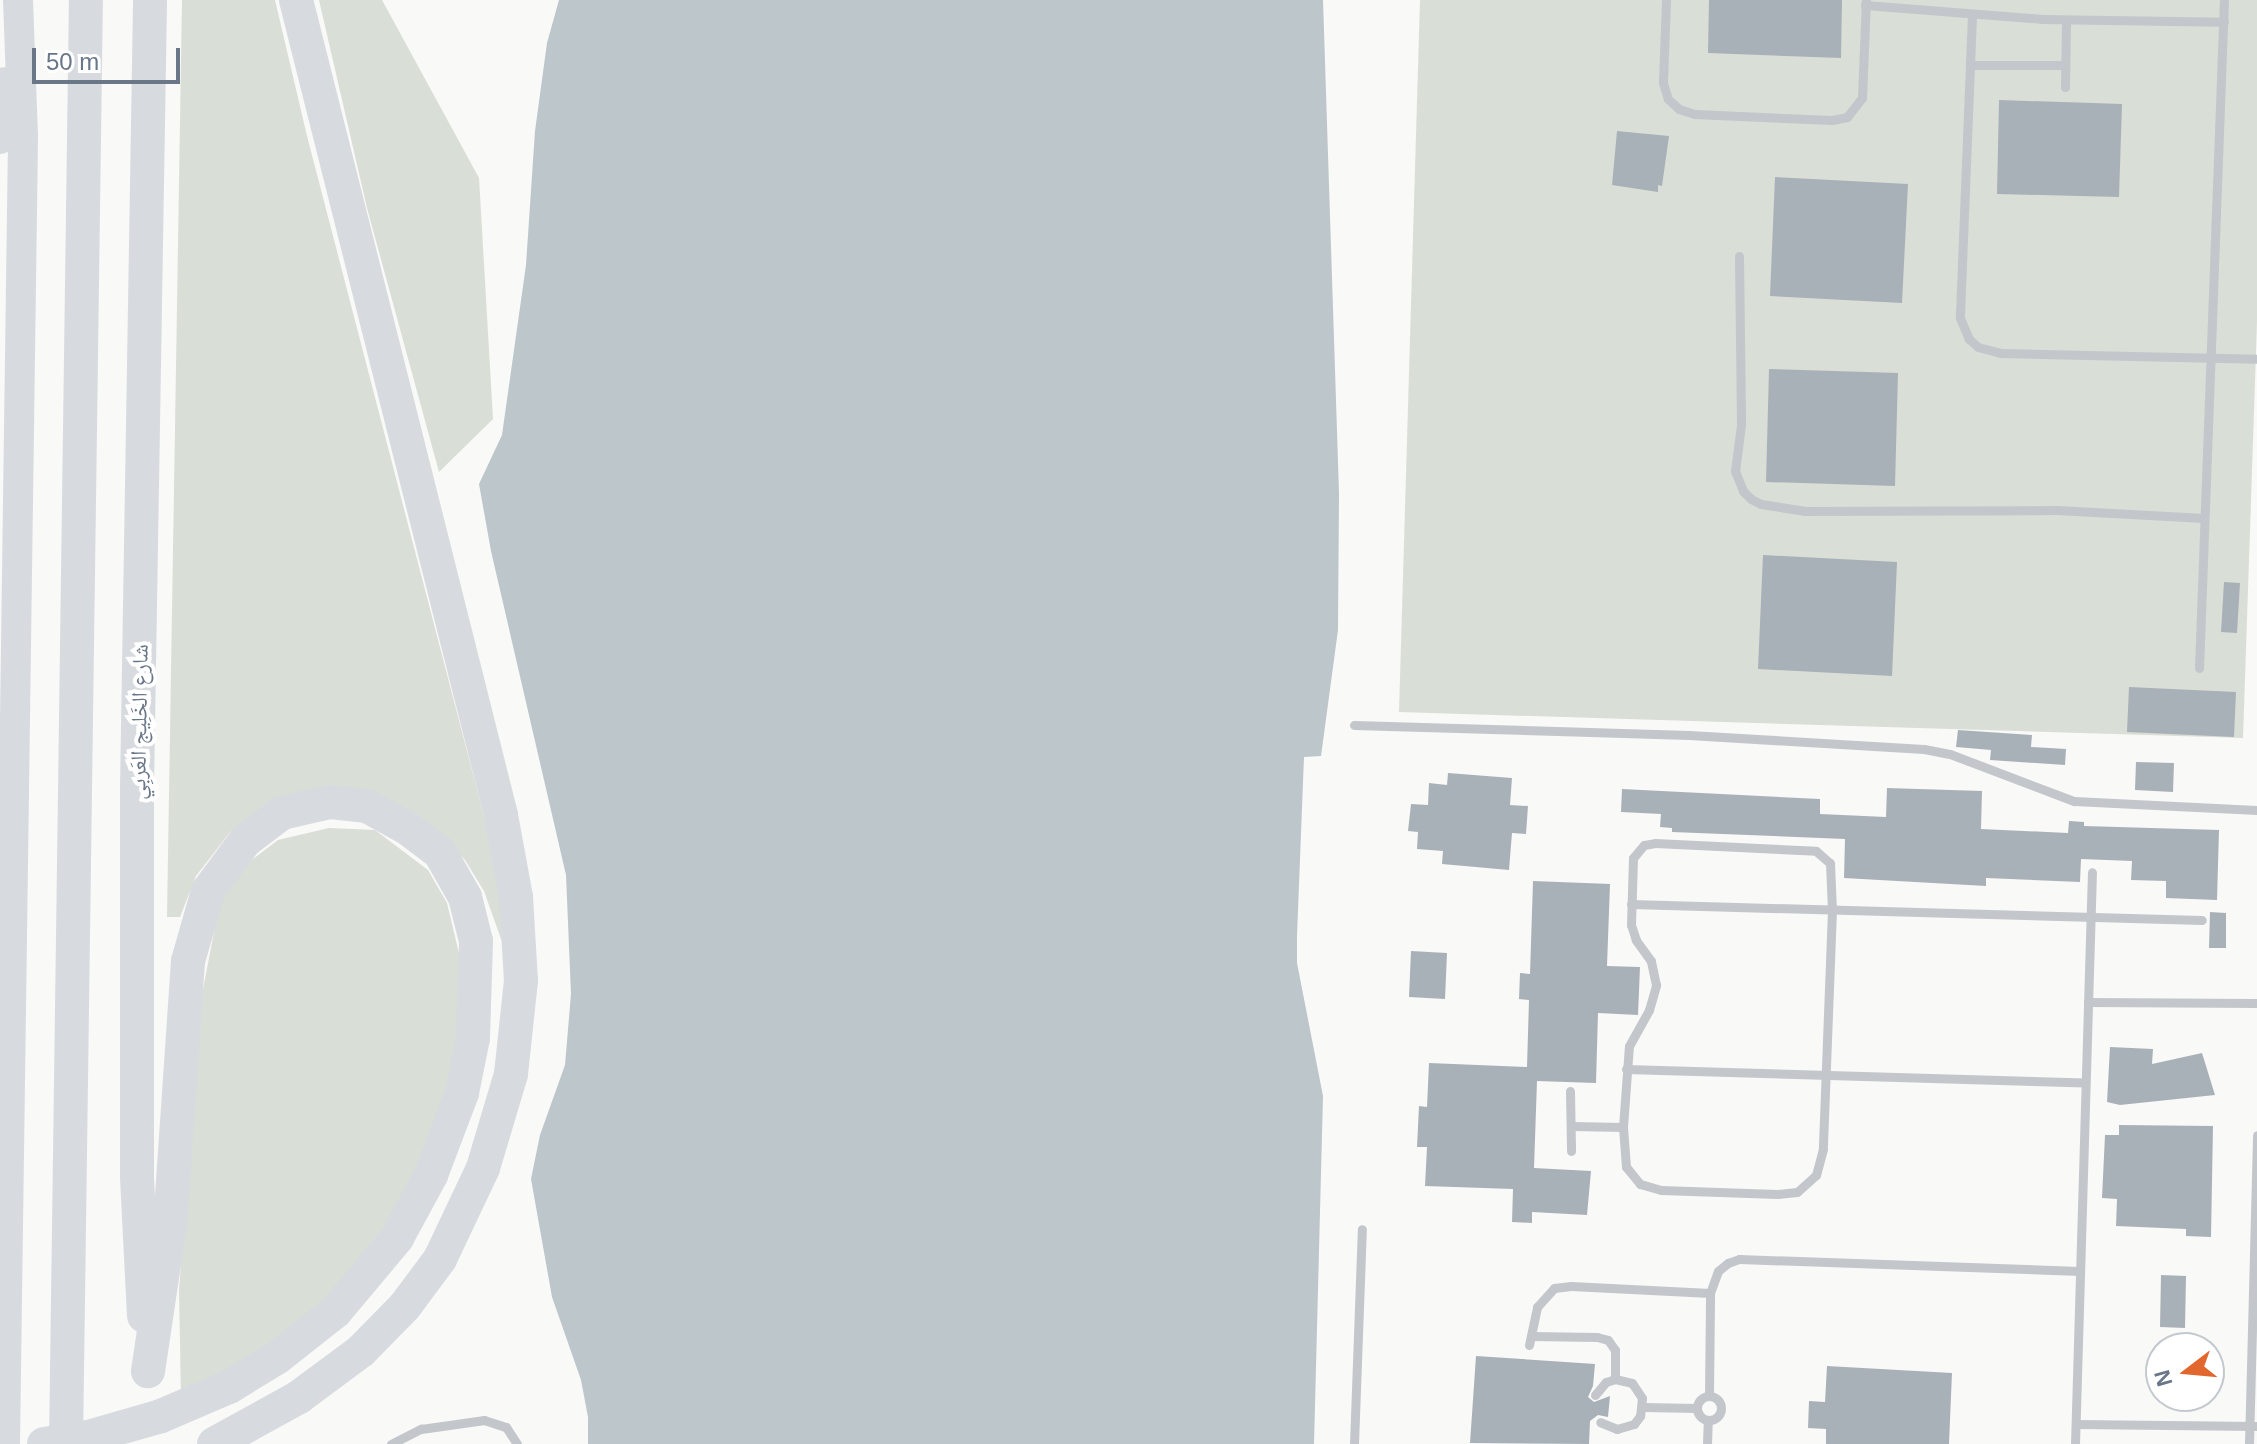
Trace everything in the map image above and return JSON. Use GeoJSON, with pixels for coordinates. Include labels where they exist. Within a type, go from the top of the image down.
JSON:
{"type":"FeatureCollection","features":[{"type":"Feature","properties":{"kind":"highway"},"geometry":{"type":"LineString","coordinates":[[66,1444],[86,0]]}},
{"type":"Feature","properties":{"kind":"highway","name":"شارع الخَلِيج العَربِي"},"geometry":{"type":"LineString","coordinates":[[150,0],[137,787],[137,1189],[154,1444]]}},
{"type":"Feature","properties":{"kind":"highway"},"geometry":{"type":"LineString","coordinates":[[214,1444],[299,1397],[361,1351],[405,1306],[440,1259],[483,1168],[511,1074],[521,981],[516,897],[501,815],[296,0]]}},
{"type":"Feature","properties":{"kind":"highway"},"geometry":{"type":"LineString","coordinates":[[44,1444],[88,1437],[161,1416],[229,1387],[278,1357],[335,1312],[397,1238],[431,1175],[462,1093],[473,1038],[476,941],[465,897],[440,853],[407,828],[367,806],[330,802],[282,813],[245,841],[208,891],[188,961],[168,1238],[148,1371]]}},
{"type":"Feature","properties":{"kind":"main road"},"geometry":{"type":"LineString","coordinates":[[0,139],[11,0]]}},
{"type":"Feature","properties":{"kind":"main road"},"geometry":{"type":"LineString","coordinates":[[5,1444],[23,136],[18,0]]}},
{"type":"Feature","properties":{"kind":"lane"},"geometry":{"type":"LineString","coordinates":[[1666,0],[1663,83],[1668,99],[1679,109],[1694,114],[1832,120],[1847,117],[1862,98],[1866,2],[1972,15],[2224,22]]}},
{"type":"Feature","properties":{"kind":"lane"},"geometry":{"type":"LineString","coordinates":[[2199,668],[2224,0]]}},
{"type":"Feature","properties":{"kind":"lane"},"geometry":{"type":"LineString","coordinates":[[1972,15],[1960,318],[1969,339],[1978,347],[2001,353],[2257,359]]}},
{"type":"Feature","properties":{"kind":"lane"},"geometry":{"type":"LineString","coordinates":[[2065,87],[2066,20]]}},
{"type":"Feature","properties":{"kind":"lane"},"geometry":{"type":"LineString","coordinates":[[1970,65],[2065,65]]}},
{"type":"Feature","properties":{"kind":"lane"},"geometry":{"type":"LineString","coordinates":[[1739,256],[1741,425],[1735,471],[1743,491],[1751,499],[1805,511],[2057,510],[2204,518]]}},
{"type":"Feature","properties":{"kind":"lane"},"geometry":{"type":"LineString","coordinates":[[1354,725],[1689,735],[1924,749],[1973,762],[2074,801],[2257,810]]}},
{"type":"Feature","properties":{"kind":"lane"},"geometry":{"type":"LineString","coordinates":[[1655,843],[1816,851],[1830,863],[1832,910],[1822,1162],[1808,1185],[1788,1194],[1650,1188],[1632,1176],[1626,1167],[1623,1127],[1626,1069],[1631,1039],[1649,1010],[1656,985],[1651,961],[1633,932],[1633,858],[1639,848],[1655,843]]}},
{"type":"Feature","properties":{"kind":"lane"},"geometry":{"type":"LineString","coordinates":[[2075,1444],[2092,872]]}},
{"type":"Feature","properties":{"kind":"lane"},"geometry":{"type":"LineString","coordinates":[[1631,904],[2202,920]]}},
{"type":"Feature","properties":{"kind":"lane"},"geometry":{"type":"LineString","coordinates":[[2088,1002],[2257,1003]]}},
{"type":"Feature","properties":{"kind":"lane"},"geometry":{"type":"LineString","coordinates":[[1626,1069],[2085,1083]]}},
{"type":"Feature","properties":{"kind":"lane"},"geometry":{"type":"LineString","coordinates":[[1570,1091],[1571,1151]]}},
{"type":"Feature","properties":{"kind":"lane"},"geometry":{"type":"LineString","coordinates":[[1571,1126],[1623,1127]]}},
{"type":"Feature","properties":{"kind":"lane"},"geometry":{"type":"LineString","coordinates":[[2249,1444],[2253,1426],[2257,1135]]}},
{"type":"Feature","properties":{"kind":"lane"},"geometry":{"type":"LineString","coordinates":[[1354,1444],[1362,1229]]}},
{"type":"Feature","properties":{"kind":"lane"},"geometry":{"type":"LineString","coordinates":[[1709,1395],[1710,1293],[1718,1271],[1739,1259],[2080,1271]]}},
{"type":"Feature","properties":{"kind":"lane"},"geometry":{"type":"LineString","coordinates":[[1615,1379],[1615,1350],[1608,1340],[1597,1337],[1530,1341],[1541,1299],[1562,1286],[1710,1293]]}},
{"type":"Feature","properties":{"kind":"lane"},"geometry":{"type":"LineString","coordinates":[[1595,1395],[1599,1387],[1615,1379],[1632,1383],[1639,1390],[1643,1407],[1634,1424],[1626,1428],[1608,1427],[1600,1422]]}},
{"type":"Feature","properties":{"kind":"lane"},"geometry":{"type":"LineString","coordinates":[[1709,1395],[1717,1398],[1722,1406],[1720,1415],[1708,1420],[1700,1416],[1697,1408],[1700,1398],[1709,1395]]}},
{"type":"Feature","properties":{"kind":"lane"},"geometry":{"type":"LineString","coordinates":[[1643,1407],[1697,1408]]}},
{"type":"Feature","properties":{"kind":"lane"},"geometry":{"type":"LineString","coordinates":[[391,1444],[421,1429],[484,1420],[506,1427],[517,1444]]}},
{"type":"Feature","properties":{"kind":"lane"},"geometry":{"type":"LineString","coordinates":[[1707,1444],[1708,1420]]}},
{"type":"Feature","properties":{"kind":"lane"},"geometry":{"type":"LineString","coordinates":[[2076,1424],[2253,1426]]}},
{"type":"Feature","properties":{"kind":"shaded area"},"geometry":{"type":"Polygon","coordinates":[[[182,0],[275,0],[307,136],[494,855],[507,956],[484,891],[465,860],[441,834],[274,803],[231,831],[196,876],[180,917],[167,917],[182,0]]]}},
{"type":"Feature","properties":{"kind":"shaded area"},"geometry":{"type":"Polygon","coordinates":[[[319,0],[382,0],[479,178],[493,419],[439,472],[367,208],[319,0]]]}},
{"type":"Feature","properties":{"kind":"shaded area"},"geometry":{"type":"Polygon","coordinates":[[[559,0],[1323,0],[1339,493],[1338,630],[1321,756],[1304,757],[1297,936],[1297,963],[1323,1096],[1314,1444],[588,1444],[588,1417],[581,1380],[552,1297],[531,1179],[540,1135],[565,1065],[571,994],[566,875],[491,551],[479,484],[502,435],[526,265],[535,131],[547,43],[559,0]]]}},
{"type":"Feature","properties":{"kind":"shaded area"},"geometry":{"type":"Polygon","coordinates":[[[1420,0],[2257,0],[2257,322],[2243,738],[1399,712],[1420,0]]]}},
{"type":"Feature","properties":{"kind":"shaded area"},"geometry":{"type":"Polygon","coordinates":[[[329,828],[375,830],[428,870],[447,903],[462,966],[452,1100],[389,1233],[330,1301],[276,1344],[181,1398],[179,1290],[202,995],[220,900],[244,866],[278,840],[329,828]]]}},
{"type":"Feature","properties":{"kind":"building"},"geometry":{"type":"Polygon","coordinates":[[[1709,0],[1842,0],[1841,58],[1708,53],[1709,0]]]}},
{"type":"Feature","properties":{"kind":"building"},"geometry":{"type":"Polygon","coordinates":[[[1999,100],[2122,104],[2119,197],[1997,194],[1999,100]]]}},
{"type":"Feature","properties":{"kind":"building"},"geometry":{"type":"Polygon","coordinates":[[[1617,131],[1669,136],[1662,186],[1658,185],[1658,192],[1612,185],[1617,131]]]}},
{"type":"Feature","properties":{"kind":"building"},"geometry":{"type":"Polygon","coordinates":[[[1775,177],[1908,184],[1902,303],[1770,296],[1775,177]]]}},
{"type":"Feature","properties":{"kind":"building"},"geometry":{"type":"Polygon","coordinates":[[[1769,369],[1898,373],[1895,486],[1766,482],[1769,369]]]}},
{"type":"Feature","properties":{"kind":"building"},"geometry":{"type":"Polygon","coordinates":[[[1763,555],[1897,562],[1892,676],[1758,669],[1763,555]]]}},
{"type":"Feature","properties":{"kind":"building"},"geometry":{"type":"Polygon","coordinates":[[[2224,582],[2240,583],[2237,633],[2221,632],[2224,582]]]}},
{"type":"Feature","properties":{"kind":"building"},"geometry":{"type":"Polygon","coordinates":[[[2129,687],[2236,692],[2234,737],[2127,732],[2129,687]]]}},
{"type":"Feature","properties":{"kind":"building"},"geometry":{"type":"Polygon","coordinates":[[[1958,730],[2032,735],[2031,747],[2066,749],[2065,765],[1990,760],[1991,750],[1956,747],[1958,730]]]}},
{"type":"Feature","properties":{"kind":"building"},"geometry":{"type":"Polygon","coordinates":[[[2136,762],[2174,763],[2173,792],[2135,790],[2136,762]]]}},
{"type":"Feature","properties":{"kind":"building"},"geometry":{"type":"Polygon","coordinates":[[[1448,773],[1512,778],[1510,805],[1528,806],[1526,834],[1512,833],[1509,870],[1442,864],[1443,851],[1417,849],[1418,832],[1408,831],[1411,804],[1428,805],[1429,783],[1447,785],[1448,773]]]}},
{"type":"Feature","properties":{"kind":"building"},"geometry":{"type":"Polygon","coordinates":[[[1887,788],[1982,791],[1981,829],[2068,833],[2069,821],[2084,822],[2084,826],[2219,830],[2217,900],[2166,898],[2166,881],[2131,880],[2132,861],[2081,859],[2080,882],[1986,878],[1986,886],[1844,878],[1845,839],[1672,832],[1672,828],[1660,827],[1661,814],[1621,812],[1622,789],[1820,799],[1820,814],[1886,817],[1887,788]]]}},
{"type":"Feature","properties":{"kind":"building"},"geometry":{"type":"Polygon","coordinates":[[[1533,881],[1610,884],[1607,966],[1640,967],[1638,1015],[1598,1013],[1596,1083],[1537,1081],[1534,1168],[1591,1171],[1587,1215],[1532,1212],[1532,1223],[1512,1222],[1513,1189],[1425,1186],[1427,1147],[1417,1147],[1419,1106],[1427,1107],[1429,1063],[1527,1067],[1529,1000],[1519,999],[1520,973],[1530,974],[1533,881]]]}},
{"type":"Feature","properties":{"kind":"building"},"geometry":{"type":"Polygon","coordinates":[[[2210,912],[2226,913],[2226,948],[2209,948],[2210,912]]]}},
{"type":"Feature","properties":{"kind":"building"},"geometry":{"type":"Polygon","coordinates":[[[1411,951],[1447,953],[1445,999],[1409,997],[1411,951]]]}},
{"type":"Feature","properties":{"kind":"building"},"geometry":{"type":"Polygon","coordinates":[[[2110,1047],[2153,1049],[2152,1064],[2202,1053],[2215,1095],[2120,1105],[2107,1102],[2110,1047]]]}},
{"type":"Feature","properties":{"kind":"building"},"geometry":{"type":"Polygon","coordinates":[[[2119,1125],[2213,1126],[2211,1237],[2186,1236],[2186,1229],[2116,1226],[2117,1199],[2102,1198],[2105,1135],[2119,1135],[2119,1125]]]}},
{"type":"Feature","properties":{"kind":"building"},"geometry":{"type":"Polygon","coordinates":[[[2161,1275],[2186,1276],[2185,1328],[2160,1327],[2161,1275]]]}},
{"type":"Feature","properties":{"kind":"building"},"geometry":{"type":"Polygon","coordinates":[[[1476,1356],[1595,1364],[1593,1386],[1588,1397],[1594,1402],[1610,1396],[1608,1417],[1598,1415],[1590,1421],[1589,1444],[1470,1443],[1476,1356]]]}},
{"type":"Feature","properties":{"kind":"building"},"geometry":{"type":"Polygon","coordinates":[[[1827,1366],[1952,1373],[1949,1444],[1826,1444],[1826,1429],[1808,1428],[1809,1401],[1825,1402],[1827,1366]]]}}]}
